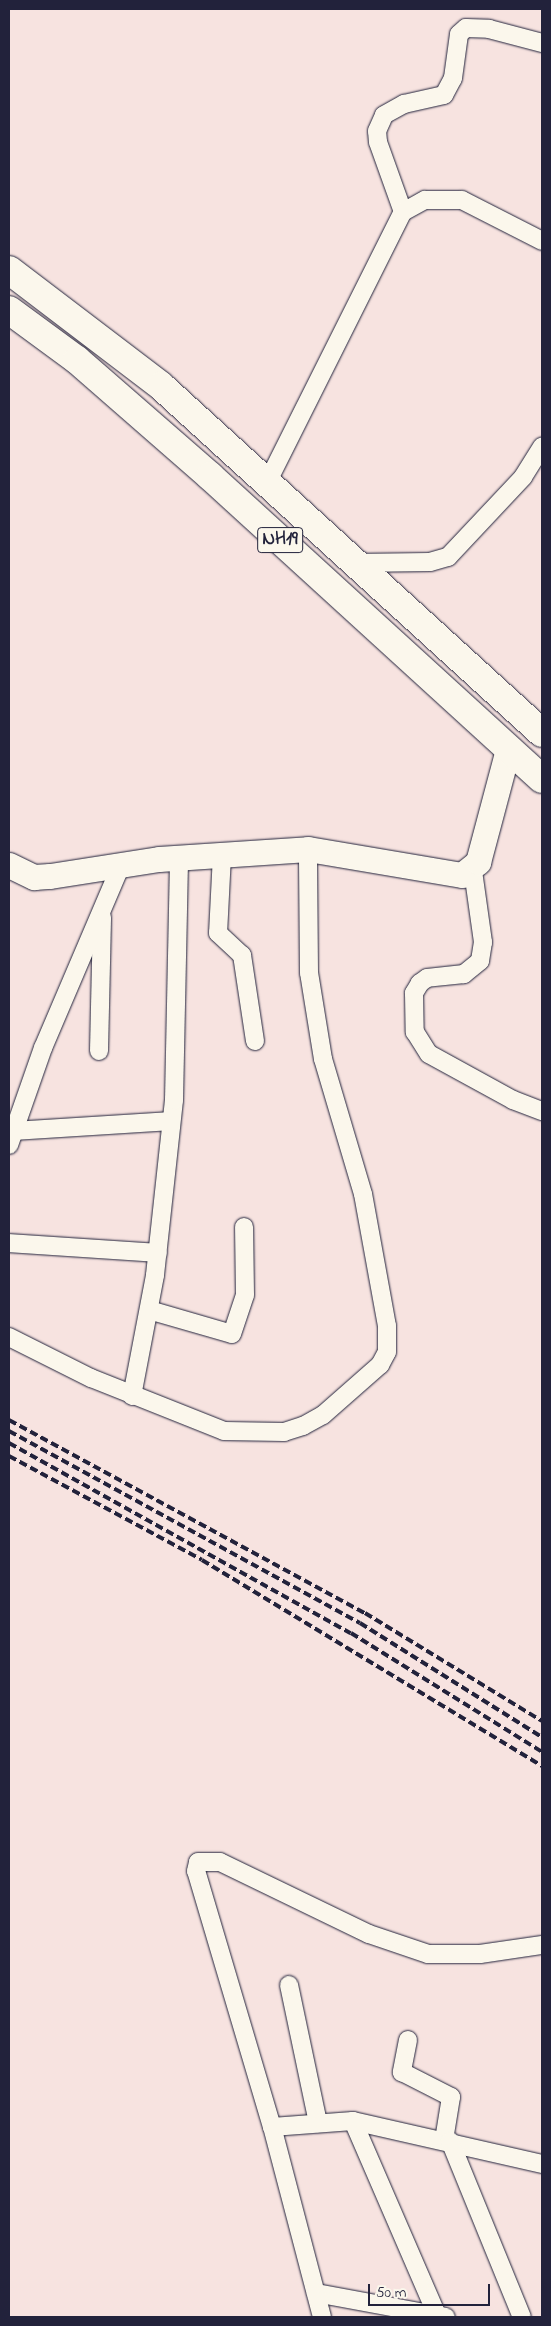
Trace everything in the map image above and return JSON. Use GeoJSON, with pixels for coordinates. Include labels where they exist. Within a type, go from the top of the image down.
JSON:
{"type":"FeatureCollection","features":[{"type":"Feature","properties":{"kind":"highway","name":"NH19"},"geometry":{"type":"LineString","coordinates":[[9,270],[161,386],[542,733]]}},
{"type":"Feature","properties":{"kind":"highway","name":"NH19"},"geometry":{"type":"LineString","coordinates":[[9,310],[134,409],[542,779]]}},
{"type":"Feature","properties":{"kind":"street"},"geometry":{"type":"LineString","coordinates":[[403,212],[378,142],[377,131],[384,115],[404,104],[444,95],[453,78],[459,34],[466,28],[489,29],[542,43]]}},
{"type":"Feature","properties":{"kind":"street"},"geometry":{"type":"LineString","coordinates":[[267,483],[403,212],[425,200],[462,200],[542,241]]}},
{"type":"Feature","properties":{"kind":"street"},"geometry":{"type":"LineString","coordinates":[[355,562],[430,562],[448,557],[523,477],[542,447]]}},
{"type":"Feature","properties":{"kind":"street"},"geometry":{"type":"LineString","coordinates":[[508,749],[472,871],[482,942],[480,961],[464,974],[427,978],[420,983],[414,993],[415,1032],[429,1054],[513,1100],[542,1111]]}},
{"type":"Feature","properties":{"kind":"street"},"geometry":{"type":"LineString","coordinates":[[9,865],[34,877],[180,858],[308,849],[357,854],[452,876],[472,871]]}},
{"type":"Feature","properties":{"kind":"street"},"geometry":{"type":"LineString","coordinates":[[9,1337],[132,1396],[224,1431],[284,1432],[323,1415],[368,1378],[387,1352],[387,1326],[363,1194],[322,1059],[309,973],[308,849]]}},
{"type":"Feature","properties":{"kind":"street"},"geometry":{"type":"LineString","coordinates":[[222,855],[218,933],[242,955],[255,1041]]}},
{"type":"Feature","properties":{"kind":"street"},"geometry":{"type":"LineString","coordinates":[[132,1396],[158,1253],[171,1121],[180,858]]}},
{"type":"Feature","properties":{"kind":"street"},"geometry":{"type":"LineString","coordinates":[[121,865],[43,1048],[11,1138],[171,1121]]}},
{"type":"Feature","properties":{"kind":"street"},"geometry":{"type":"LineString","coordinates":[[99,1051],[101,912]]}},
{"type":"Feature","properties":{"kind":"street"},"geometry":{"type":"LineString","coordinates":[[149,1310],[232,1334],[245,1295],[244,1226]]}},
{"type":"Feature","properties":{"kind":"street"},"geometry":{"type":"LineString","coordinates":[[9,1243],[158,1253]]}},
{"type":"Feature","properties":{"kind":"street"},"geometry":{"type":"LineString","coordinates":[[322,2317],[272,2127],[196,1871],[198,1862],[220,1862],[368,1934],[428,1954],[448,1956],[542,1945]]}},
{"type":"Feature","properties":{"kind":"street"},"geometry":{"type":"LineString","coordinates":[[289,1985],[318,2123]]}},
{"type":"Feature","properties":{"kind":"street"},"geometry":{"type":"LineString","coordinates":[[408,2040],[402,2072],[451,2097],[447,2140],[522,2317]]}},
{"type":"Feature","properties":{"kind":"street"},"geometry":{"type":"LineString","coordinates":[[272,2127],[353,2121],[447,2140],[542,2164]]}},
{"type":"Feature","properties":{"kind":"street"},"geometry":{"type":"LineString","coordinates":[[353,2121],[441,2317]]}},
{"type":"Feature","properties":{"kind":"street"},"geometry":{"type":"LineString","coordinates":[[316,2293],[441,2317]]}},
{"type":"Feature","properties":{"kind":"railway"},"geometry":{"type":"LineString","coordinates":[[9,1420],[365,1613],[542,1721]]}},
{"type":"Feature","properties":{"kind":"railway"},"geometry":{"type":"LineString","coordinates":[[9,1431],[360,1623],[542,1737]]}},
{"type":"Feature","properties":{"kind":"railway"},"geometry":{"type":"LineString","coordinates":[[9,1443],[351,1633],[542,1752]]}},
{"type":"Feature","properties":{"kind":"railway"},"geometry":{"type":"LineString","coordinates":[[9,1456],[202,1560],[542,1766]]}}]}
